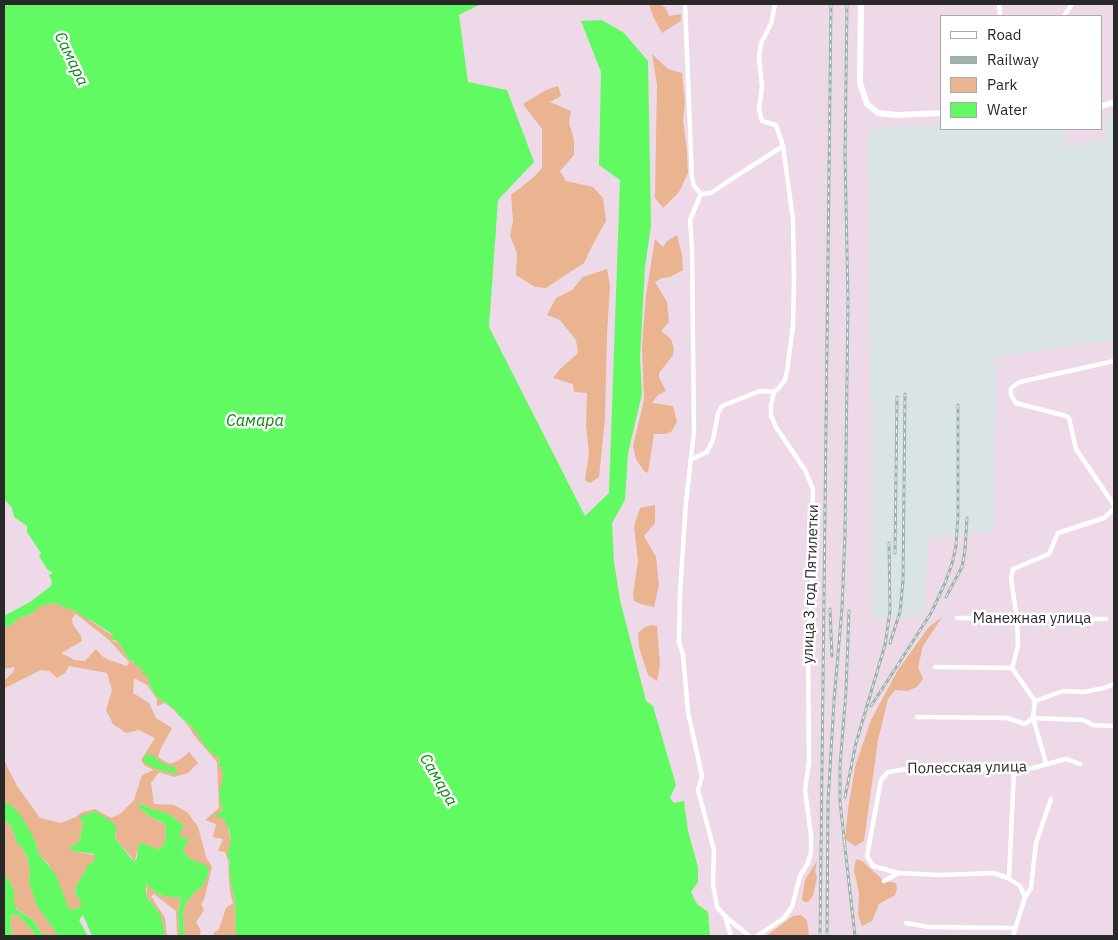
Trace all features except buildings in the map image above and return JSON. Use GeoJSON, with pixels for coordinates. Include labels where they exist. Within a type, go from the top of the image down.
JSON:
{"type":"FeatureCollection","features":[{"type":"Feature","properties":{"kind":"street"},"geometry":{"type":"LineString","coordinates":[[685,4],[692,178],[694,186],[701,194]]}},
{"type":"Feature","properties":{"kind":"street","name":"улица 3 год Пятилетки"},"geometry":{"type":"LineString","coordinates":[[757,936],[784,918],[792,907],[800,876],[808,863],[811,852],[806,790],[809,762],[808,645],[815,544],[812,518],[813,489],[805,470],[776,427],[771,416],[770,405],[774,392],[785,380],[793,326],[793,220],[783,146],[776,125],[762,121],[759,109],[762,87],[759,58],[761,43],[771,24],[775,4]]}},
{"type":"Feature","properties":{"kind":"street"},"geometry":{"type":"LineString","coordinates":[[861,4],[860,83],[867,104],[878,114],[940,113]]}},
{"type":"Feature","properties":{"kind":"street"},"geometry":{"type":"LineString","coordinates":[[1065,15],[1072,4]]}},
{"type":"Feature","properties":{"kind":"street"},"geometry":{"type":"LineString","coordinates":[[701,194],[711,193],[783,146]]}},
{"type":"Feature","properties":{"kind":"street"},"geometry":{"type":"LineString","coordinates":[[701,194],[690,220],[694,432],[690,460],[680,593],[679,643],[683,654],[688,712],[702,776],[698,790],[714,850],[713,884],[717,907],[749,936]]}},
{"type":"Feature","properties":{"kind":"street"},"geometry":{"type":"LineString","coordinates":[[1012,668],[1018,646],[1017,619],[1011,578],[1013,569],[1049,554],[1058,533],[1104,518],[1114,507],[1076,449],[1068,418],[1016,403],[1011,395],[1011,388],[1020,382],[1114,361]]}},
{"type":"Feature","properties":{"kind":"street"},"geometry":{"type":"LineString","coordinates":[[690,460],[707,452],[712,440],[718,413],[722,406],[760,391],[774,392]]}},
{"type":"Feature","properties":{"kind":"street","name":"Манежная улица"},"geometry":{"type":"LineString","coordinates":[[958,618],[1106,619]]}},
{"type":"Feature","properties":{"kind":"street"},"geometry":{"type":"LineString","coordinates":[[935,667],[1012,668]]}},
{"type":"Feature","properties":{"kind":"street"},"geometry":{"type":"LineString","coordinates":[[1012,668],[1035,701],[1033,718],[1046,763]]}},
{"type":"Feature","properties":{"kind":"street"},"geometry":{"type":"LineString","coordinates":[[1035,701],[1063,691],[1084,692],[1114,684]]}},
{"type":"Feature","properties":{"kind":"street"},"geometry":{"type":"LineString","coordinates":[[917,717],[1007,718],[1025,724],[1033,718],[1083,720],[1093,725],[1114,726]]}},
{"type":"Feature","properties":{"kind":"street","name":"Полесская улица"},"geometry":{"type":"LineString","coordinates":[[1009,878],[993,873],[941,875],[898,873],[873,866],[866,856],[881,780],[888,772],[908,768],[1025,770],[1066,759],[1080,764]]}},
{"type":"Feature","properties":{"kind":"street"},"geometry":{"type":"LineString","coordinates":[[1014,770],[1009,878],[1020,886],[1025,898]]}},
{"type":"Feature","properties":{"kind":"street"},"geometry":{"type":"LineString","coordinates":[[1012,936],[1025,898],[1031,888],[1036,843],[1051,799]]}},
{"type":"Feature","properties":{"kind":"street"},"geometry":{"type":"LineString","coordinates":[[884,881],[898,873]]}},
{"type":"Feature","properties":{"kind":"street"},"geometry":{"type":"LineString","coordinates":[[725,916],[731,936]]}},
{"type":"Feature","properties":{"kind":"street"},"geometry":{"type":"LineString","coordinates":[[906,923],[929,927],[1015,928]]}},
{"type":"Feature","properties":{"kind":"shaded area"},"geometry":{"type":"Polygon","coordinates":[[[1114,113],[1114,340],[996,357],[995,531],[929,538],[924,617],[873,619],[868,133],[877,127],[940,124],[940,130],[1065,130],[1067,148],[1105,139],[1106,115],[1114,113]]]}},
{"type":"Feature","properties":{"kind":"green space"},"geometry":{"type":"Polygon","coordinates":[[[649,4],[665,7],[669,16],[681,14],[681,21],[662,33],[649,4]]]}},
{"type":"Feature","properties":{"kind":"green space"},"geometry":{"type":"Polygon","coordinates":[[[652,54],[668,69],[682,73],[685,102],[683,120],[688,173],[679,192],[663,208],[655,198],[657,85],[652,54]]]}},
{"type":"Feature","properties":{"kind":"green space"},"geometry":{"type":"Polygon","coordinates":[[[558,86],[561,96],[550,102],[571,111],[569,123],[574,140],[574,155],[560,171],[566,181],[593,187],[603,198],[606,221],[584,263],[546,288],[535,287],[516,275],[517,253],[510,236],[513,221],[511,195],[533,178],[542,168],[542,129],[523,104],[546,90],[558,86]]]}},
{"type":"Feature","properties":{"kind":"green space"},"geometry":{"type":"Polygon","coordinates":[[[677,235],[682,255],[683,270],[655,282],[667,302],[669,322],[661,331],[671,339],[674,349],[673,355],[659,373],[666,391],[658,395],[652,403],[673,406],[677,422],[671,432],[654,434],[648,473],[644,471],[636,459],[633,446],[644,400],[642,348],[646,295],[655,239],[663,247],[667,241],[677,235]]]}},
{"type":"Feature","properties":{"kind":"green space"},"geometry":{"type":"Polygon","coordinates":[[[607,269],[610,286],[605,419],[599,477],[590,483],[585,480],[589,453],[586,426],[587,393],[574,392],[573,384],[553,378],[578,353],[576,340],[560,320],[547,315],[556,298],[572,290],[583,277],[607,269]]]}},
{"type":"Feature","properties":{"kind":"green space"},"geometry":{"type":"Polygon","coordinates":[[[655,505],[655,523],[644,536],[656,557],[659,585],[654,607],[634,601],[633,595],[638,561],[634,526],[640,508],[655,505]]]}},
{"type":"Feature","properties":{"kind":"green space"},"geometry":{"type":"Polygon","coordinates":[[[55,603],[75,610],[113,636],[112,640],[118,641],[129,660],[134,662],[148,676],[149,685],[156,696],[177,711],[178,714],[165,703],[157,706],[157,699],[147,685],[134,678],[133,693],[149,703],[156,718],[172,728],[158,757],[170,764],[181,759],[189,752],[198,763],[188,773],[174,777],[159,772],[151,783],[154,804],[174,805],[187,812],[198,827],[206,857],[212,867],[204,900],[201,904],[204,910],[196,922],[201,931],[199,936],[186,936],[184,933],[183,915],[185,905],[191,896],[203,885],[202,865],[189,858],[183,851],[189,838],[180,837],[180,832],[184,826],[169,814],[140,803],[139,807],[148,815],[166,825],[165,842],[160,850],[140,842],[134,863],[115,838],[116,832],[83,822],[80,840],[75,845],[70,846],[72,851],[96,857],[86,867],[76,887],[75,893],[81,901],[81,906],[72,910],[69,909],[49,865],[38,853],[35,840],[15,809],[4,801],[4,760],[17,786],[40,818],[61,823],[76,817],[82,812],[95,809],[111,818],[120,814],[134,800],[142,775],[154,770],[145,766],[141,760],[155,738],[139,730],[126,733],[113,724],[106,710],[112,690],[107,673],[69,666],[65,673],[57,678],[49,671],[41,670],[7,687],[4,691],[4,681],[13,672],[15,667],[4,669],[4,627],[11,625],[21,617],[30,615],[40,606],[55,603]],[[76,614],[72,618],[73,625],[81,636],[82,641],[61,653],[75,660],[85,661],[96,649],[109,660],[127,666],[129,662],[109,640],[76,614]]]}},
{"type":"Feature","properties":{"kind":"green space"},"geometry":{"type":"Polygon","coordinates":[[[942,617],[923,646],[918,667],[923,679],[917,687],[907,691],[895,690],[888,699],[878,740],[864,841],[855,846],[845,839],[848,809],[855,767],[871,720],[898,670],[928,628],[942,617]]]}},
{"type":"Feature","properties":{"kind":"green space"},"geometry":{"type":"Polygon","coordinates":[[[651,625],[657,626],[660,665],[657,681],[648,675],[639,647],[638,633],[651,625]]]}},
{"type":"Feature","properties":{"kind":"green space"},"geometry":{"type":"Polygon","coordinates":[[[180,717],[199,734],[210,752],[218,756],[221,770],[224,774],[220,794],[222,812],[217,815],[226,820],[231,841],[228,851],[232,890],[235,899],[236,936],[215,936],[213,934],[219,929],[226,908],[233,903],[230,892],[228,860],[225,852],[218,851],[223,839],[213,837],[216,824],[205,820],[219,808],[217,762],[180,717]]]}},
{"type":"Feature","properties":{"kind":"green space"},"geometry":{"type":"Polygon","coordinates":[[[4,818],[12,828],[16,841],[27,857],[30,869],[29,883],[37,906],[57,932],[57,936],[45,936],[38,929],[34,921],[14,907],[14,890],[4,872],[4,818]]]}},
{"type":"Feature","properties":{"kind":"green space"},"geometry":{"type":"Polygon","coordinates":[[[856,859],[862,861],[884,881],[896,883],[897,889],[895,895],[879,904],[872,921],[862,926],[858,915],[859,893],[854,870],[856,859]]]}},
{"type":"Feature","properties":{"kind":"green space"},"geometry":{"type":"Polygon","coordinates":[[[817,861],[815,871],[817,877],[813,896],[808,902],[805,902],[802,900],[805,880],[817,861]]]}},
{"type":"Feature","properties":{"kind":"green space"},"geometry":{"type":"Polygon","coordinates":[[[146,883],[156,893],[181,898],[178,912],[179,936],[177,936],[176,911],[154,894],[151,896],[165,918],[167,936],[165,936],[161,915],[146,896],[146,883]]]}},
{"type":"Feature","properties":{"kind":"green space"},"geometry":{"type":"Polygon","coordinates":[[[12,914],[19,916],[37,936],[13,936],[10,925],[12,914]]]}},
{"type":"Feature","properties":{"kind":"green space"},"geometry":{"type":"Polygon","coordinates":[[[801,915],[807,920],[809,936],[766,936],[793,916],[801,915]]]}},
{"type":"Feature","properties":{"kind":"water","name":"Самара"},"geometry":{"type":"Polygon","coordinates":[[[4,4],[481,4],[459,15],[468,82],[507,90],[534,162],[498,200],[489,327],[585,516],[609,493],[620,180],[599,165],[601,72],[581,21],[602,20],[624,33],[648,61],[651,226],[645,267],[640,357],[642,394],[628,453],[625,500],[612,523],[614,562],[620,600],[646,701],[653,706],[676,785],[670,798],[674,803],[684,801],[688,831],[698,867],[698,882],[691,892],[697,904],[708,912],[710,936],[236,936],[235,899],[232,890],[230,862],[227,854],[231,841],[229,829],[225,823],[226,820],[214,815],[222,812],[219,792],[224,774],[218,757],[210,752],[199,738],[199,735],[178,715],[177,711],[156,696],[149,684],[148,676],[143,674],[143,671],[138,666],[134,665],[134,661],[129,660],[118,641],[112,640],[113,636],[109,632],[83,617],[75,610],[55,603],[40,606],[30,615],[21,617],[11,625],[4,627],[4,616],[30,602],[51,586],[52,582],[49,575],[53,573],[47,569],[39,557],[41,553],[27,532],[27,526],[14,517],[12,508],[4,499],[4,4]]]}},
{"type":"Feature","properties":{"kind":"water"},"geometry":{"type":"Polygon","coordinates":[[[148,753],[164,764],[174,767],[178,774],[159,770],[143,762],[148,753]]]}},
{"type":"Feature","properties":{"kind":"water"},"geometry":{"type":"Polygon","coordinates":[[[4,801],[15,809],[23,819],[35,840],[38,853],[56,875],[69,909],[72,910],[81,906],[81,901],[75,893],[76,887],[86,867],[95,860],[94,854],[72,851],[69,847],[75,845],[80,840],[83,822],[79,818],[81,816],[95,811],[112,822],[116,826],[115,838],[134,862],[137,858],[140,842],[160,850],[165,842],[166,825],[148,815],[139,807],[139,803],[169,814],[184,826],[180,832],[180,837],[189,838],[183,851],[189,858],[209,867],[203,885],[191,896],[185,905],[183,915],[184,933],[186,936],[179,936],[178,912],[181,898],[156,893],[146,883],[146,896],[161,915],[165,936],[92,936],[83,915],[79,920],[88,936],[57,936],[37,906],[29,883],[30,869],[27,857],[16,841],[12,828],[4,818],[4,801]]]}},
{"type":"Feature","properties":{"kind":"water"},"geometry":{"type":"Polygon","coordinates":[[[4,872],[14,890],[14,906],[34,921],[38,929],[45,936],[37,936],[19,916],[12,914],[10,925],[13,936],[4,936],[4,872]]]}},
{"type":"Feature","properties":{"kind":"railway"},"geometry":{"type":"LineString","coordinates":[[820,936],[831,4]]}},
{"type":"Feature","properties":{"kind":"railway"},"geometry":{"type":"LineString","coordinates":[[827,936],[828,802],[842,608],[845,535],[848,301],[845,155],[847,4]]}},
{"type":"Feature","properties":{"kind":"railway"},"geometry":{"type":"LineString","coordinates":[[890,643],[900,612],[903,581],[905,394]]}},
{"type":"Feature","properties":{"kind":"railway"},"geometry":{"type":"LineString","coordinates":[[895,553],[897,397]]}},
{"type":"Feature","properties":{"kind":"railway"},"geometry":{"type":"LineString","coordinates":[[897,666],[931,613],[952,564],[956,546],[958,516],[958,405]]}},
{"type":"Feature","properties":{"kind":"railway"},"geometry":{"type":"LineString","coordinates":[[946,597],[962,567],[967,518]]}},
{"type":"Feature","properties":{"kind":"railway"},"geometry":{"type":"LineString","coordinates":[[845,797],[856,743],[885,645],[890,611],[889,543]]}},
{"type":"Feature","properties":{"kind":"railway"},"geometry":{"type":"LineString","coordinates":[[830,609],[832,656]]}},
{"type":"Feature","properties":{"kind":"railway"},"geometry":{"type":"LineString","coordinates":[[845,846],[840,802],[840,766],[846,691],[849,611]]}},
{"type":"Feature","properties":{"kind":"railway"},"geometry":{"type":"LineString","coordinates":[[871,706],[901,660]]}},
{"type":"Feature","properties":{"kind":"railway"},"geometry":{"type":"LineString","coordinates":[[844,839],[855,936]]}}]}
